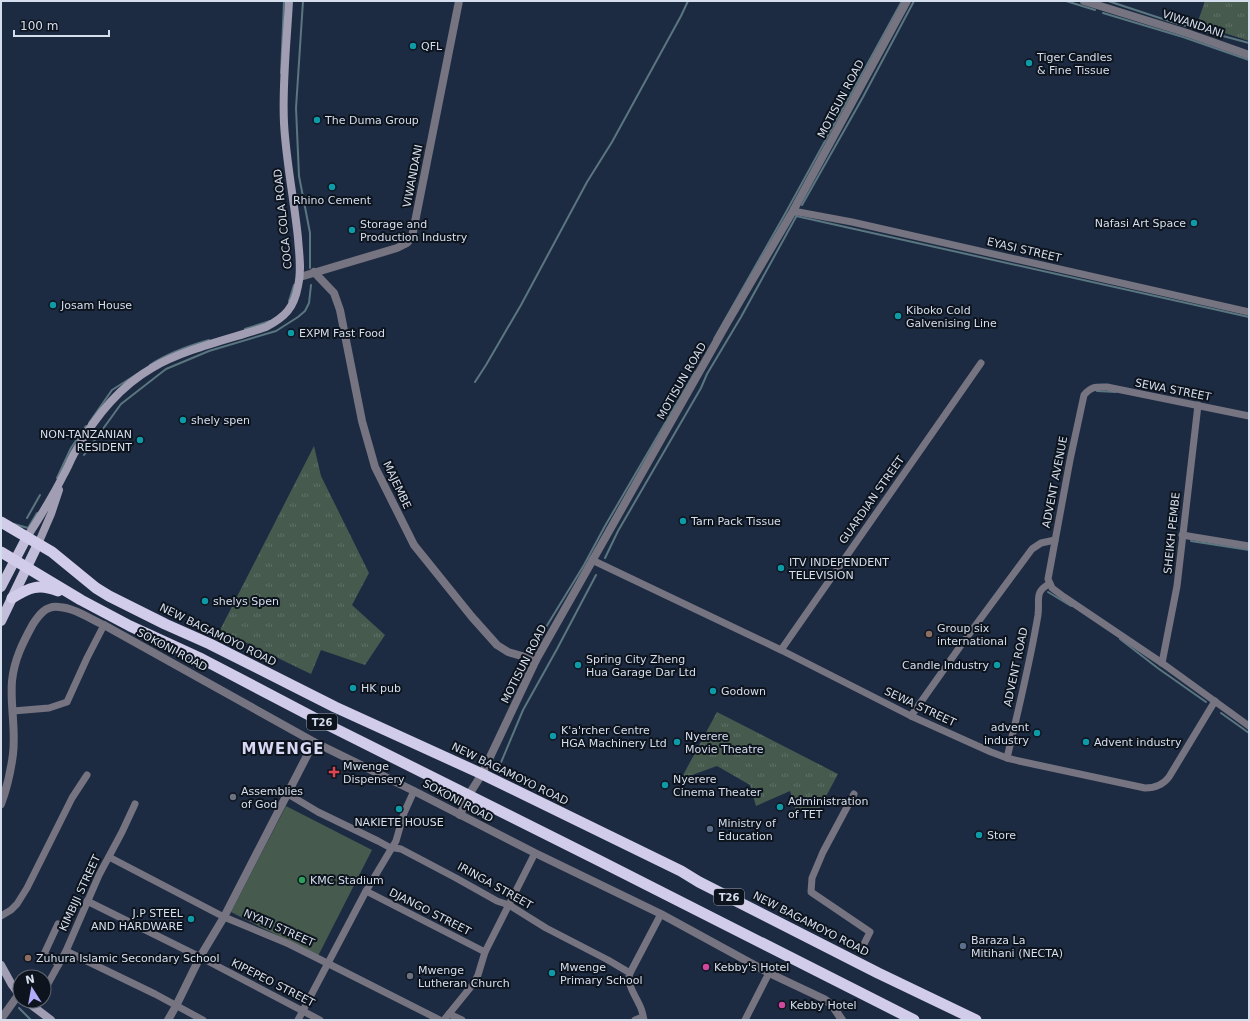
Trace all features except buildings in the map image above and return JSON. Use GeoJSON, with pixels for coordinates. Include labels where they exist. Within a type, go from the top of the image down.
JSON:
{"type":"FeatureCollection","features":[{"type":"Feature","properties":{"kind":"highway","name":"T26"},"geometry":{"type":"LineString","coordinates":[[1,522],[38,544]]}},
{"type":"Feature","properties":{"kind":"highway","name":"NEW BAGAMOYO ROAD"},"geometry":{"type":"LineString","coordinates":[[38,544],[52,552],[96,588],[109,596],[165,624],[210,644],[335,707],[482,774],[681,871],[699,882],[878,973],[976,1020]]}},
{"type":"Feature","properties":{"kind":"highway","name":"T26"},"geometry":{"type":"LineString","coordinates":[[1,552],[81,600],[130,626],[177,647],[468,796],[914,1020]]}},
{"type":"Feature","properties":{"kind":"highway"},"geometry":{"type":"LineString","coordinates":[[12,598],[27,589],[45,587],[81,600]]}},
{"type":"Feature","properties":{"kind":"main road","name":"COCA COLA ROAD"},"geometry":{"type":"LineString","coordinates":[[27,537],[64,474],[84,436],[105,409],[128,386],[140,376],[161,363],[190,351],[266,327],[287,313],[294,303],[300,277],[297,227],[284,122],[289,1]]}},
{"type":"Feature","properties":{"kind":"main road","name":"COCA COLA ROAD"},"geometry":{"type":"LineString","coordinates":[[38,544],[51,514],[64,474]]}},
{"type":"Feature","properties":{"kind":"main road"},"geometry":{"type":"LineString","coordinates":[[1,587],[27,537]]}},
{"type":"Feature","properties":{"kind":"main road"},"geometry":{"type":"LineString","coordinates":[[1,621],[38,544]]}},
{"type":"Feature","properties":{"kind":"main road"},"geometry":{"type":"LineString","coordinates":[[1,966],[12,983]]}},
{"type":"Feature","properties":{"kind":"main road"},"geometry":{"type":"LineString","coordinates":[[40,1009],[47,1019]]}},
{"type":"Feature","properties":{"kind":"street","name":"VIWANDANI"},"geometry":{"type":"LineString","coordinates":[[300,277],[397,248],[412,237],[459,1]]}},
{"type":"Feature","properties":{"kind":"street","name":"MOTISUN ROAD"},"geometry":{"type":"LineString","coordinates":[[460,815],[468,796],[482,774],[536,660],[727,323],[793,211],[907,1]]}},
{"type":"Feature","properties":{"kind":"street","name":"VIWANDANI"},"geometry":{"type":"LineString","coordinates":[[1084,1],[1187,33],[1249,55]]}},
{"type":"Feature","properties":{"kind":"street","name":"EYASI STREET"},"geometry":{"type":"LineString","coordinates":[[793,211],[852,222],[1249,312]]}},
{"type":"Feature","properties":{"kind":"street","name":"MAJEMBE"},"geometry":{"type":"LineString","coordinates":[[314,272],[334,293],[337,301],[364,428],[375,467],[414,545],[497,646],[508,652],[536,660]]}},
{"type":"Feature","properties":{"kind":"street","name":"GUARDIAN STREET"},"geometry":{"type":"LineString","coordinates":[[781,650],[981,363]]}},
{"type":"Feature","properties":{"kind":"street","name":"SEWA STREET"},"geometry":{"type":"LineString","coordinates":[[1093,388],[1107,388],[1249,416]]}},
{"type":"Feature","properties":{"kind":"street","name":"ADVENT AVENUE"},"geometry":{"type":"LineString","coordinates":[[1049,584],[1048,574],[1084,395],[1089,389],[1093,388]]}},
{"type":"Feature","properties":{"kind":"street","name":"SHEIKH PEMBE"},"geometry":{"type":"LineString","coordinates":[[1162,662],[1177,586],[1198,405]]}},
{"type":"Feature","properties":{"kind":"street"},"geometry":{"type":"LineString","coordinates":[[1182,535],[1249,546]]}},
{"type":"Feature","properties":{"kind":"street"},"geometry":{"type":"LineString","coordinates":[[911,716],[1032,549],[1041,543],[1055,540]]}},
{"type":"Feature","properties":{"kind":"street","name":"SEWA STREET"},"geometry":{"type":"LineString","coordinates":[[592,560],[781,650],[911,716],[1007,758],[1145,788],[1156,787],[1164,783],[1169,777],[1215,701]]}},
{"type":"Feature","properties":{"kind":"street"},"geometry":{"type":"LineString","coordinates":[[1049,584],[1064,597],[1162,662],[1249,726]]}},
{"type":"Feature","properties":{"kind":"street","name":"ADVENT ROAD"},"geometry":{"type":"LineString","coordinates":[[1007,758],[1032,654],[1039,607],[1039,592],[1042,587],[1049,584]]}},
{"type":"Feature","properties":{"kind":"street","name":"SOKONI ROAD"},"geometry":{"type":"LineString","coordinates":[[13,711],[12,680],[19,652],[41,613],[51,608],[59,607],[76,612],[104,625],[314,742],[414,790],[535,853],[661,914],[769,973],[824,998],[841,1019]]}},
{"type":"Feature","properties":{"kind":"street"},"geometry":{"type":"LineString","coordinates":[[1,804],[8,783],[13,754],[15,737],[13,711],[49,708],[68,702],[87,658],[104,625]]}},
{"type":"Feature","properties":{"kind":"street"},"geometry":{"type":"LineString","coordinates":[[168,1020],[200,957],[224,917],[314,742]]}},
{"type":"Feature","properties":{"kind":"street"},"geometry":{"type":"LineString","coordinates":[[1,916],[17,904],[72,798],[87,775]]}},
{"type":"Feature","properties":{"kind":"street"},"geometry":{"type":"LineString","coordinates":[[298,1020],[366,891],[398,838],[404,813],[414,790]]}},
{"type":"Feature","properties":{"kind":"street","name":"IRINGA STREET"},"geometry":{"type":"LineString","coordinates":[[288,794],[318,812],[391,849],[401,849],[497,901],[509,905],[546,928],[630,973]]}},
{"type":"Feature","properties":{"kind":"street"},"geometry":{"type":"LineString","coordinates":[[854,794],[823,852],[812,878],[811,892],[870,932],[862,948]]}},
{"type":"Feature","properties":{"kind":"street","name":"KIMBIJI STREET"},"geometry":{"type":"LineString","coordinates":[[52,977],[66,951],[87,901],[135,804]]}},
{"type":"Feature","properties":{"kind":"street"},"geometry":{"type":"LineString","coordinates":[[444,1020],[474,983],[485,952],[535,853]]}},
{"type":"Feature","properties":{"kind":"street","name":"NYATI STREET"},"geometry":{"type":"LineString","coordinates":[[109,857],[224,917],[328,962],[440,1020]]}},
{"type":"Feature","properties":{"kind":"street","name":"DJANGO STREET"},"geometry":{"type":"LineString","coordinates":[[366,891],[485,952]]}},
{"type":"Feature","properties":{"kind":"street","name":"KIPEPEO STREET"},"geometry":{"type":"LineString","coordinates":[[87,901],[200,957],[320,1020]]}},
{"type":"Feature","properties":{"kind":"street"},"geometry":{"type":"LineString","coordinates":[[635,1020],[640,1018],[644,1020],[640,1005],[632,990],[628,977],[661,914]]}},
{"type":"Feature","properties":{"kind":"street"},"geometry":{"type":"LineString","coordinates":[[58,924],[45,955],[59,964]]}},
{"type":"Feature","properties":{"kind":"street"},"geometry":{"type":"LineString","coordinates":[[66,951],[155,994],[203,1020]]}},
{"type":"Feature","properties":{"kind":"street"},"geometry":{"type":"LineString","coordinates":[[745,1020],[769,973]]}},
{"type":"Feature","properties":{"kind":"street"},"geometry":{"type":"LineString","coordinates":[[1,1019],[12,1005]]}},
{"type":"Feature","properties":{"kind":"street"},"geometry":{"type":"LineString","coordinates":[[449,1014],[462,1020]]}},
{"type":"Feature","properties":{"kind":"green space"},"geometry":{"type":"Polygon","coordinates":[[[1205,1],[1249,1],[1249,41],[1197,24],[1205,1]]]}},
{"type":"Feature","properties":{"kind":"green space"},"geometry":{"type":"Polygon","coordinates":[[[314,446],[321,476],[369,573],[352,605],[385,635],[365,665],[321,650],[311,674],[220,630],[314,446]]]}},
{"type":"Feature","properties":{"kind":"green space"},"geometry":{"type":"Polygon","coordinates":[[[717,712],[838,774],[816,815],[811,810],[796,812],[790,791],[756,806],[750,785],[717,766],[681,779],[717,712]]]}},
{"type":"Feature","properties":{"kind":"green space","name":"KMC Stadium"},"geometry":{"type":"Polygon","coordinates":[[[286,806],[372,850],[318,956],[231,912],[286,806]]]}},
{"type":"Feature","properties":{"kind":"waterway"},"geometry":{"type":"LineString","coordinates":[[281,73],[284,1]]}},
{"type":"Feature","properties":{"kind":"waterway"},"geometry":{"type":"LineString","coordinates":[[303,1],[296,108],[299,176],[310,233],[310,268]]}},
{"type":"Feature","properties":{"kind":"waterway"},"geometry":{"type":"LineString","coordinates":[[475,382],[521,305],[587,182],[612,142],[688,1]]}},
{"type":"Feature","properties":{"kind":"waterway"},"geometry":{"type":"LineString","coordinates":[[714,339],[785,214],[902,1]]}},
{"type":"Feature","properties":{"kind":"waterway"},"geometry":{"type":"LineString","coordinates":[[802,205],[863,97],[914,1]]}},
{"type":"Feature","properties":{"kind":"waterway"},"geometry":{"type":"LineString","coordinates":[[1066,1],[1095,10]]}},
{"type":"Feature","properties":{"kind":"waterway"},"geometry":{"type":"LineString","coordinates":[[1108,1],[1175,23],[1249,43]]}},
{"type":"Feature","properties":{"kind":"waterway"},"geometry":{"type":"LineString","coordinates":[[1103,13],[1183,37],[1249,60]]}},
{"type":"Feature","properties":{"kind":"waterway"},"geometry":{"type":"LineString","coordinates":[[605,558],[618,531],[701,388],[707,374],[741,317],[797,215]]}},
{"type":"Feature","properties":{"kind":"waterway"},"geometry":{"type":"LineString","coordinates":[[796,216],[1249,317]]}},
{"type":"Feature","properties":{"kind":"waterway"},"geometry":{"type":"LineString","coordinates":[[289,301],[294,285]]}},
{"type":"Feature","properties":{"kind":"waterway"},"geometry":{"type":"LineString","coordinates":[[84,455],[121,404],[166,369],[209,351],[276,331],[305,311],[309,303],[311,285]]}},
{"type":"Feature","properties":{"kind":"waterway"},"geometry":{"type":"LineString","coordinates":[[245,329],[270,321]]}},
{"type":"Feature","properties":{"kind":"waterway"},"geometry":{"type":"LineString","coordinates":[[150,365],[178,350],[209,340]]}},
{"type":"Feature","properties":{"kind":"waterway"},"geometry":{"type":"LineString","coordinates":[[532,650],[584,565],[605,526],[695,372]]}},
{"type":"Feature","properties":{"kind":"waterway"},"geometry":{"type":"LineString","coordinates":[[89,423],[112,390],[137,374]]}},
{"type":"Feature","properties":{"kind":"waterway"},"geometry":{"type":"LineString","coordinates":[[1097,391],[1116,392]]}},
{"type":"Feature","properties":{"kind":"waterway"},"geometry":{"type":"LineString","coordinates":[[57,478],[71,448],[86,426]]}},
{"type":"Feature","properties":{"kind":"waterway"},"geometry":{"type":"LineString","coordinates":[[27,518],[40,495]]}},
{"type":"Feature","properties":{"kind":"waterway"},"geometry":{"type":"LineString","coordinates":[[14,524],[28,528],[37,513]]}},
{"type":"Feature","properties":{"kind":"waterway"},"geometry":{"type":"LineString","coordinates":[[1191,541],[1249,550]]}},
{"type":"Feature","properties":{"kind":"waterway"},"geometry":{"type":"LineString","coordinates":[[497,772],[523,710],[596,575]]}},
{"type":"Feature","properties":{"kind":"waterway"},"geometry":{"type":"LineString","coordinates":[[1048,592],[1071,606]]}},
{"type":"Feature","properties":{"kind":"waterway"},"geometry":{"type":"LineString","coordinates":[[1120,639],[1206,702]]}},
{"type":"Feature","properties":{"kind":"waterway"},"geometry":{"type":"LineString","coordinates":[[1221,713],[1249,733]]}},
{"type":"Feature","properties":{"kind":"waterway"},"geometry":{"type":"LineString","coordinates":[[20,1009],[31,1020]]}},
{"type":"Feature","properties":{"kind":"place","name":"QFL"},"geometry":{"type":"Point","coordinates":[413,46]}},
{"type":"Feature","properties":{"kind":"place","name":"Tiger Candles & Fine Tissue"},"geometry":{"type":"Point","coordinates":[1029,63]}},
{"type":"Feature","properties":{"kind":"place","name":"The Duma Group"},"geometry":{"type":"Point","coordinates":[317,120]}},
{"type":"Feature","properties":{"kind":"place","name":"Rhino Cement"},"geometry":{"type":"Point","coordinates":[332,187]}},
{"type":"Feature","properties":{"kind":"place","name":"Nafasi Art Space"},"geometry":{"type":"Point","coordinates":[1194,223]}},
{"type":"Feature","properties":{"kind":"place","name":"Storage and Production Industry"},"geometry":{"type":"Point","coordinates":[352,230]}},
{"type":"Feature","properties":{"kind":"place","name":"Josam House"},"geometry":{"type":"Point","coordinates":[53,305]}},
{"type":"Feature","properties":{"kind":"place","name":"Kiboko Cold Galvenising Line"},"geometry":{"type":"Point","coordinates":[898,316]}},
{"type":"Feature","properties":{"kind":"place","name":"EXPM Fast Food"},"geometry":{"type":"Point","coordinates":[291,333]}},
{"type":"Feature","properties":{"kind":"place","name":"shely spen"},"geometry":{"type":"Point","coordinates":[183,420]}},
{"type":"Feature","properties":{"kind":"place","name":"NON-TANZANIAN RESIDENT"},"geometry":{"type":"Point","coordinates":[140,440]}},
{"type":"Feature","properties":{"kind":"place","name":"Tarn Pack Tissue"},"geometry":{"type":"Point","coordinates":[683,521]}},
{"type":"Feature","properties":{"kind":"place","name":"ITV INDEPENDENT TELEVISION"},"geometry":{"type":"Point","coordinates":[781,568]}},
{"type":"Feature","properties":{"kind":"place","name":"shelys Spen"},"geometry":{"type":"Point","coordinates":[205,601]}},
{"type":"Feature","properties":{"kind":"place","name":"Group six international"},"geometry":{"type":"Point","coordinates":[929,634]}},
{"type":"Feature","properties":{"kind":"place","name":"Spring City Zheng Hua Garage Dar Ltd"},"geometry":{"type":"Point","coordinates":[578,665]}},
{"type":"Feature","properties":{"kind":"place","name":"Candle Industry"},"geometry":{"type":"Point","coordinates":[997,665]}},
{"type":"Feature","properties":{"kind":"place","name":"HK pub"},"geometry":{"type":"Point","coordinates":[353,688]}},
{"type":"Feature","properties":{"kind":"place","name":"Godown"},"geometry":{"type":"Point","coordinates":[713,691]}},
{"type":"Feature","properties":{"kind":"place","name":"advent industry"},"geometry":{"type":"Point","coordinates":[1037,733]}},
{"type":"Feature","properties":{"kind":"place","name":"K'a'rcher Centre HGA Machinery Ltd"},"geometry":{"type":"Point","coordinates":[553,736]}},
{"type":"Feature","properties":{"kind":"place","name":"Nyerere Movie Theatre"},"geometry":{"type":"Point","coordinates":[677,742]}},
{"type":"Feature","properties":{"kind":"place","name":"Advent industry"},"geometry":{"type":"Point","coordinates":[1086,742]}},
{"type":"Feature","properties":{"kind":"place","name":"Mwenge Dispensery"},"geometry":{"type":"Point","coordinates":[334,772]}},
{"type":"Feature","properties":{"kind":"place","name":"Nyerere Cinema Theater"},"geometry":{"type":"Point","coordinates":[665,785]}},
{"type":"Feature","properties":{"kind":"place","name":"Assemblies of God"},"geometry":{"type":"Point","coordinates":[233,797]}},
{"type":"Feature","properties":{"kind":"place","name":"Administration of TET"},"geometry":{"type":"Point","coordinates":[780,807]}},
{"type":"Feature","properties":{"kind":"place","name":"NAKIETE HOUSE"},"geometry":{"type":"Point","coordinates":[399,809]}},
{"type":"Feature","properties":{"kind":"place","name":"Ministry of Education"},"geometry":{"type":"Point","coordinates":[710,829]}},
{"type":"Feature","properties":{"kind":"place","name":"Store"},"geometry":{"type":"Point","coordinates":[979,835]}},
{"type":"Feature","properties":{"kind":"place","name":"KMC Stadium"},"geometry":{"type":"Point","coordinates":[302,880]}},
{"type":"Feature","properties":{"kind":"place","name":"J.P STEEL AND HARDWARE"},"geometry":{"type":"Point","coordinates":[191,919]}},
{"type":"Feature","properties":{"kind":"place","name":"Baraza La Mitihani (NECTA)"},"geometry":{"type":"Point","coordinates":[963,946]}},
{"type":"Feature","properties":{"kind":"place","name":"Zuhura Islamic Secondary School"},"geometry":{"type":"Point","coordinates":[28,958]}},
{"type":"Feature","properties":{"kind":"place","name":"Kebby's Hotel"},"geometry":{"type":"Point","coordinates":[706,967]}},
{"type":"Feature","properties":{"kind":"place","name":"Mwenge Primary School"},"geometry":{"type":"Point","coordinates":[552,973]}},
{"type":"Feature","properties":{"kind":"place","name":"Mwenge Lutheran Church"},"geometry":{"type":"Point","coordinates":[410,976]}},
{"type":"Feature","properties":{"kind":"place","name":"Kebby Hotel"},"geometry":{"type":"Point","coordinates":[782,1005]}},
{"type":"Feature","properties":{"kind":"district","name":"MWENGE"},"geometry":{"type":"Point","coordinates":[283,749]}}]}
